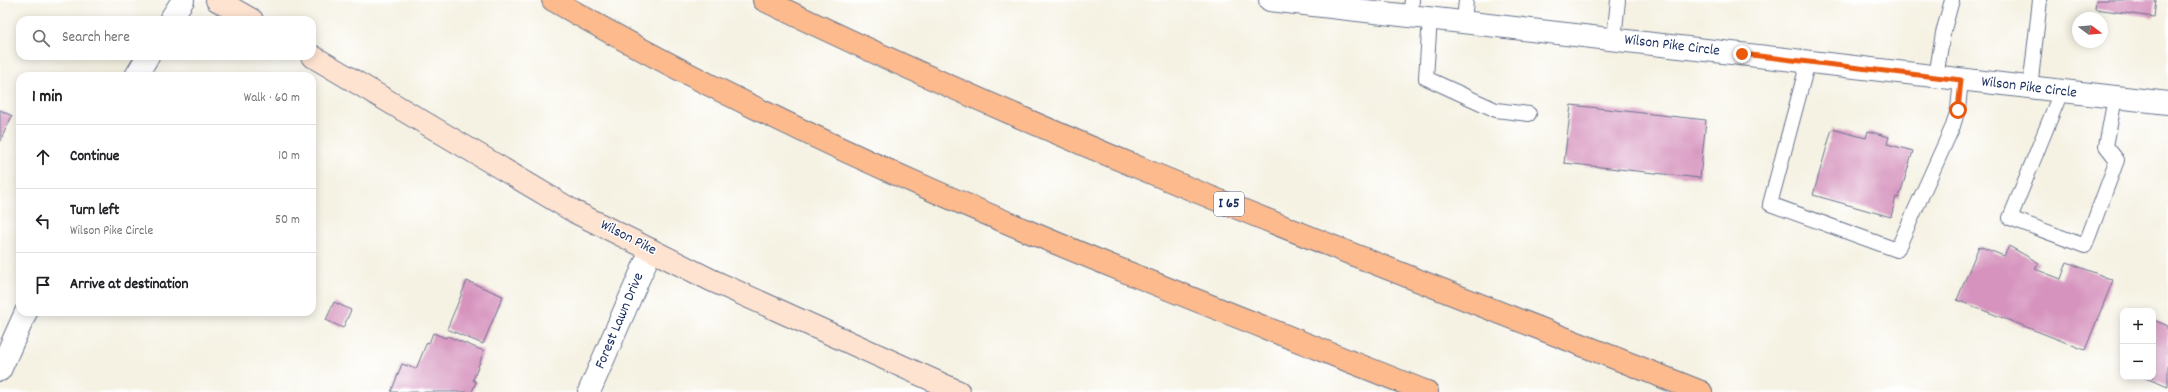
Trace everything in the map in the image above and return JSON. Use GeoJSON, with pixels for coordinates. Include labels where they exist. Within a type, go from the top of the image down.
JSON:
{"type":"FeatureCollection","features":[{"type":"Feature","properties":{"kind":"highway"},"geometry":{"type":"LineString","coordinates":[[553,0],[667,63],[766,113],[915,183],[1066,246],[1427,392]]}},
{"type":"Feature","properties":{"kind":"highway","name":"I 65"},"geometry":{"type":"LineString","coordinates":[[764,0],[932,80],[1083,145],[1701,392]]}},
{"type":"Feature","properties":{"kind":"main road"},"geometry":{"type":"LineString","coordinates":[[218,0],[245,16]]}},
{"type":"Feature","properties":{"kind":"main road","name":"Wilson Pike"},"geometry":{"type":"LineString","coordinates":[[316,58],[575,212],[770,308],[958,392]]}},
{"type":"Feature","properties":{"kind":"street"},"geometry":{"type":"LineString","coordinates":[[173,16],[183,0]]}},
{"type":"Feature","properties":{"kind":"street","name":"Wilson Pike Circle"},"geometry":{"type":"LineString","coordinates":[[1270,0],[1418,12],[1464,22],[2061,92],[2168,103]]}},
{"type":"Feature","properties":{"kind":"street"},"geometry":{"type":"LineString","coordinates":[[138,72],[146,60]]}},
{"type":"Feature","properties":{"kind":"street","name":"Forest Lawn Drive"},"geometry":{"type":"LineString","coordinates":[[589,392],[651,250]]}},
{"type":"Feature","properties":{"kind":"street"},"geometry":{"type":"LineString","coordinates":[[0,370],[24,316]]}},
{"type":"Feature","properties":{"kind":"lane"},"geometry":{"type":"LineString","coordinates":[[1464,22],[1466,0]]}},
{"type":"Feature","properties":{"kind":"lane"},"geometry":{"type":"LineString","coordinates":[[1614,39],[1618,0]]}},
{"type":"Feature","properties":{"kind":"lane"},"geometry":{"type":"LineString","coordinates":[[1936,77],[1945,26],[1952,0]]}},
{"type":"Feature","properties":{"kind":"lane"},"geometry":{"type":"LineString","coordinates":[[2030,88],[2040,0]]}},
{"type":"Feature","properties":{"kind":"lane"},"geometry":{"type":"LineString","coordinates":[[1418,12],[1426,78],[1496,110],[1529,114]]}},
{"type":"Feature","properties":{"kind":"lane"},"geometry":{"type":"LineString","coordinates":[[1808,62],[1770,204],[1897,250],[1953,126],[1958,110],[1961,80]]}},
{"type":"Feature","properties":{"kind":"lane"},"geometry":{"type":"LineString","coordinates":[[2061,92],[2010,218],[2085,246],[2117,160],[2106,146],[2115,98]]}},
{"type":"Feature","properties":{"kind":"building"},"geometry":{"type":"Polygon","coordinates":[[[2096,0],[2156,0],[2154,17],[2095,9],[2096,0]]]}},
{"type":"Feature","properties":{"kind":"building"},"geometry":{"type":"Polygon","coordinates":[[[1571,105],[1706,120],[1700,178],[1564,163],[1571,105]]]}},
{"type":"Feature","properties":{"kind":"building"},"geometry":{"type":"Polygon","coordinates":[[[0,110],[12,116],[0,141],[0,110]]]}},
{"type":"Feature","properties":{"kind":"building"},"geometry":{"type":"Polygon","coordinates":[[[1832,129],[1866,138],[1868,131],[1889,137],[1887,144],[1913,151],[1899,198],[1896,197],[1891,217],[1813,195],[1832,129]]]}},
{"type":"Feature","properties":{"kind":"building"},"geometry":{"type":"Polygon","coordinates":[[[1979,246],[2004,256],[2009,246],[2039,263],[2035,269],[2061,279],[2067,262],[2113,280],[2085,350],[1957,300],[1979,246]]]}},
{"type":"Feature","properties":{"kind":"building"},"geometry":{"type":"Polygon","coordinates":[[[467,281],[503,296],[483,344],[447,329],[467,281]]]}},
{"type":"Feature","properties":{"kind":"building"},"geometry":{"type":"Polygon","coordinates":[[[334,302],[351,310],[343,328],[326,320],[334,302]]]}},
{"type":"Feature","properties":{"kind":"building"},"geometry":{"type":"Polygon","coordinates":[[[2156,321],[2168,326],[2168,387],[2150,380],[2156,380],[2156,321]]]}},
{"type":"Feature","properties":{"kind":"building"},"geometry":{"type":"Polygon","coordinates":[[[433,333],[446,338],[447,336],[484,351],[473,380],[476,382],[472,392],[391,392],[402,364],[416,369],[427,342],[429,343],[433,333]]]}},
{"type":"Feature","properties":{"kind":"route"},"geometry":{"type":"LineString","coordinates":[[1742,54],[1961,80],[1958,110]]}}]}
